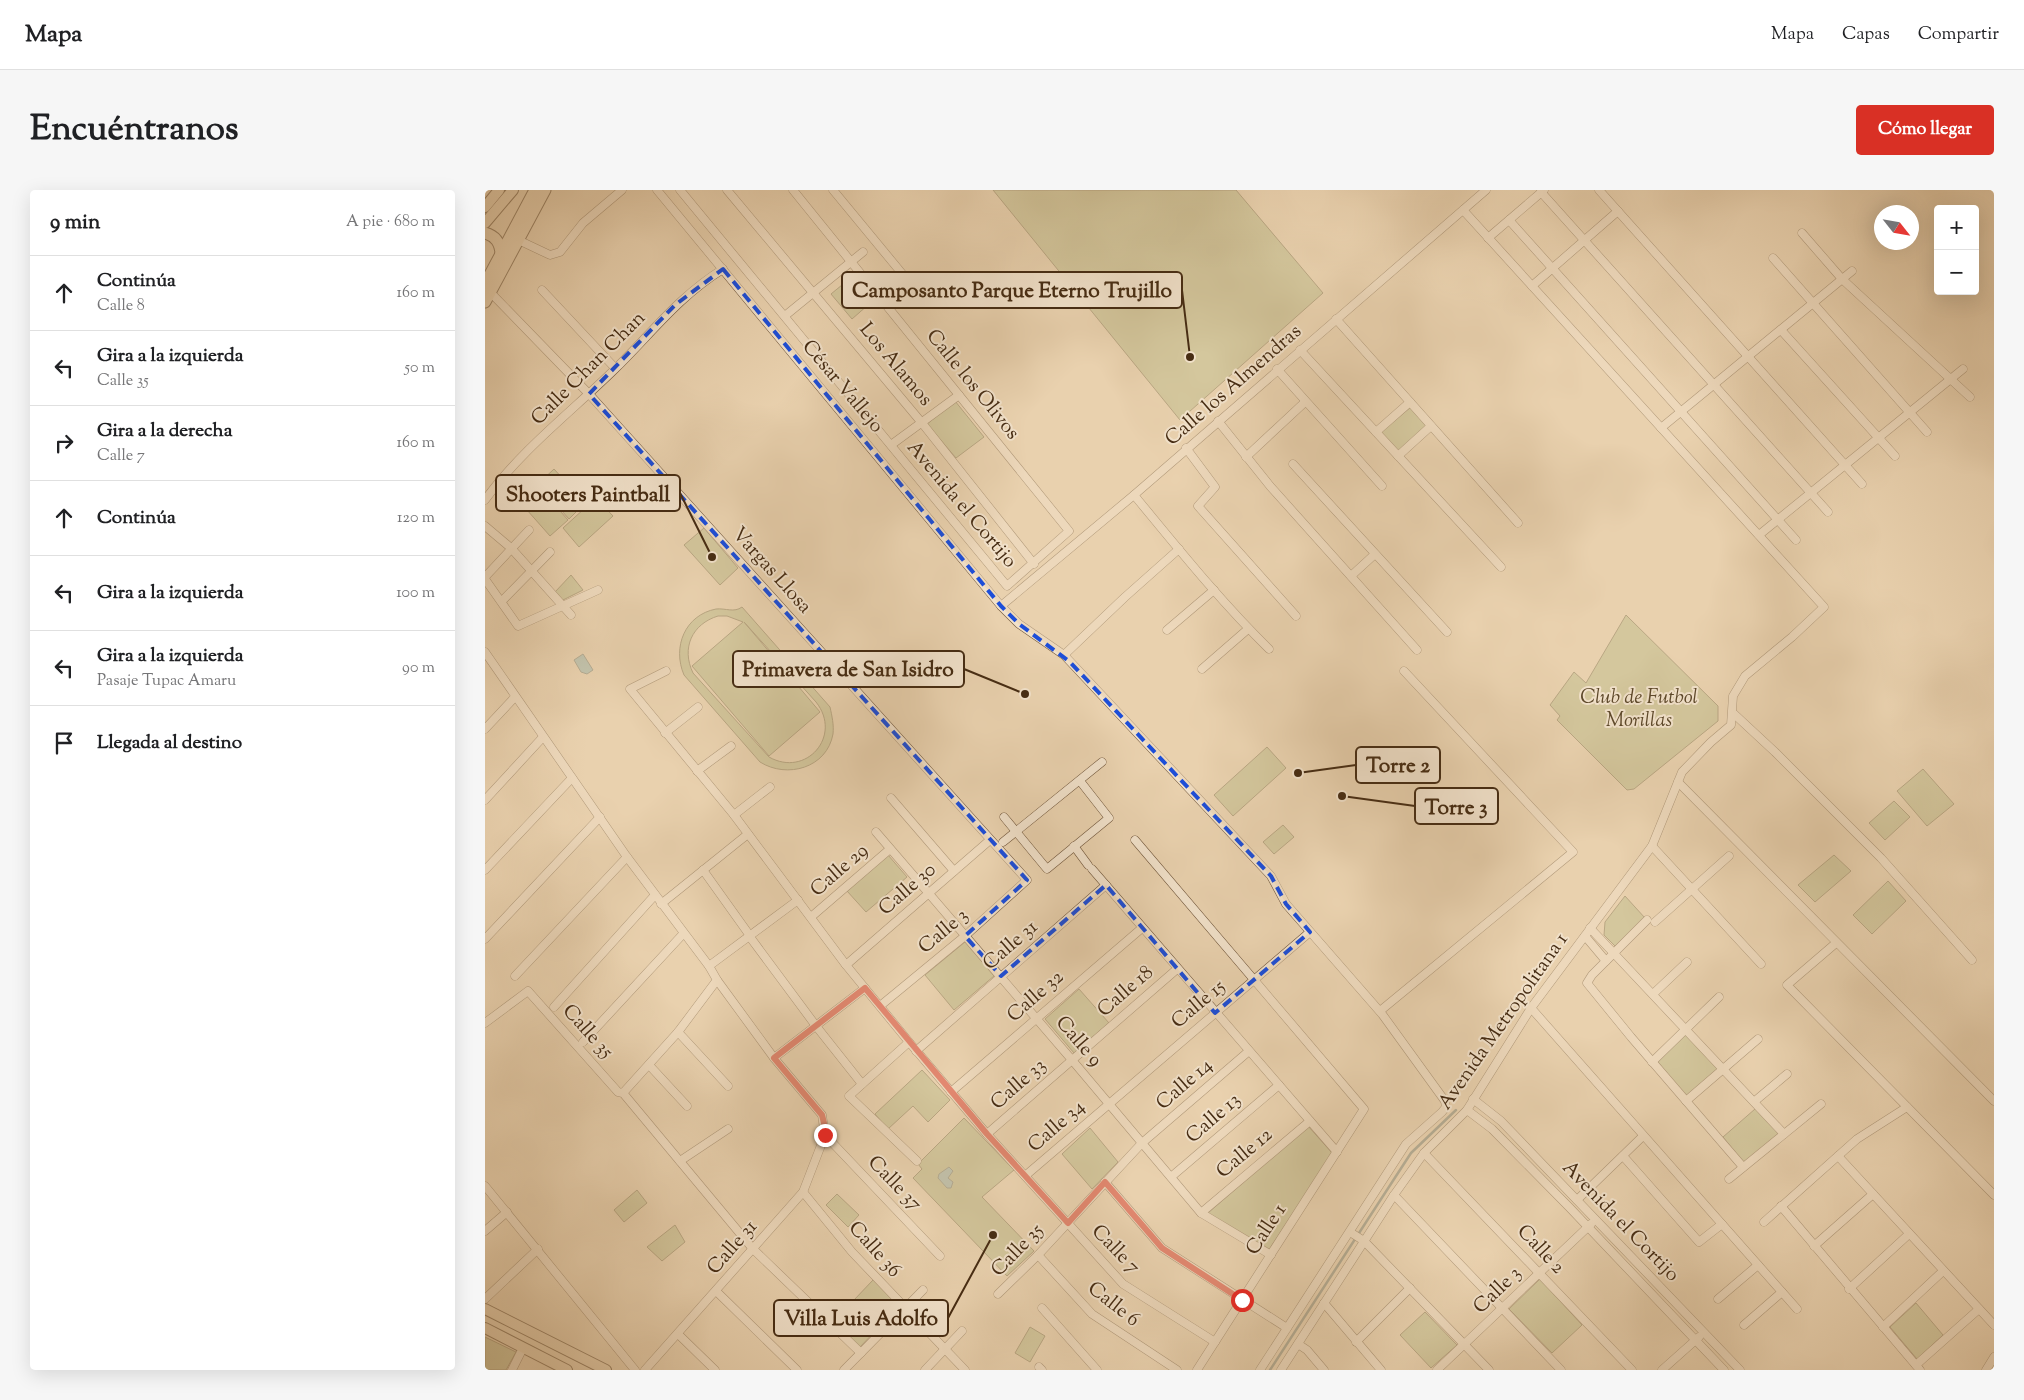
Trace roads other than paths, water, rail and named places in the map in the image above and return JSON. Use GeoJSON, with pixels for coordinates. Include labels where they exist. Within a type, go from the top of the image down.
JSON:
{"type":"FeatureCollection","features":[{"type":"Feature","properties":{"kind":"highway"},"geometry":{"type":"LineString","coordinates":[[486,292],[514,238],[535,190]]}},
{"type":"Feature","properties":{"kind":"highway"},"geometry":{"type":"LineString","coordinates":[[486,292],[501,253],[514,238],[545,190]]}},
{"type":"Feature","properties":{"kind":"highway"},"geometry":{"type":"LineString","coordinates":[[485,233],[498,241],[501,253]]}},
{"type":"Feature","properties":{"kind":"main road"},"geometry":{"type":"LineString","coordinates":[[485,207],[499,190]]}},
{"type":"Feature","properties":{"kind":"main road"},"geometry":{"type":"LineString","coordinates":[[485,223],[513,190]]}},
{"type":"Feature","properties":{"kind":"main road"},"geometry":{"type":"LineString","coordinates":[[485,1309],[606,1370]]}},
{"type":"Feature","properties":{"kind":"main road"},"geometry":{"type":"LineString","coordinates":[[485,1328],[567,1370]]}},
{"type":"Feature","properties":{"kind":"street"},"geometry":{"type":"LineString","coordinates":[[514,238],[550,255],[560,252],[583,223],[622,190]]}},
{"type":"Feature","properties":{"kind":"street","name":"César Vallejo"},"geometry":{"type":"LineString","coordinates":[[657,190],[1001,606],[1019,624],[1064,655],[1271,876],[1286,904],[1380,1011],[1445,1101],[1446,1107],[1406,1144],[1352,1233]]}},
{"type":"Feature","properties":{"kind":"street","name":"Avenida el Cortijo"},"geometry":{"type":"LineString","coordinates":[[680,190],[786,316],[1007,586],[1034,564]]}},
{"type":"Feature","properties":{"kind":"street","name":"Los Alamos"},"geometry":{"type":"LineString","coordinates":[[727,190],[922,423],[1034,564]]}},
{"type":"Feature","properties":{"kind":"street","name":"Calle los Olivos"},"geometry":{"type":"LineString","coordinates":[[793,190],[1069,531],[1034,564]]}},
{"type":"Feature","properties":{"kind":"street"},"geometry":{"type":"LineString","coordinates":[[833,190],[909,282]]}},
{"type":"Feature","properties":{"kind":"street","name":"Calle los Almendras"},"geometry":{"type":"LineString","coordinates":[[1001,606],[1134,494],[1486,190]]}},
{"type":"Feature","properties":{"kind":"street"},"geometry":{"type":"LineString","coordinates":[[1599,190],[1862,484]]}},
{"type":"Feature","properties":{"kind":"street"},"geometry":{"type":"LineString","coordinates":[[1488,238],[1542,191],[1584,241],[1828,512]]}},
{"type":"Feature","properties":{"kind":"street"},"geometry":{"type":"LineString","coordinates":[[1463,210],[1824,607],[1792,637],[1745,676],[1733,696],[1733,713],[1867,844],[1972,960]]}},
{"type":"Feature","properties":{"kind":"street"},"geometry":{"type":"LineString","coordinates":[[1532,286],[1619,212]]}},
{"type":"Feature","properties":{"kind":"street"},"geometry":{"type":"LineString","coordinates":[[1509,220],[1796,540]]}},
{"type":"Feature","properties":{"kind":"street"},"geometry":{"type":"LineString","coordinates":[[1802,233],[1842,279],[1970,397]]}},
{"type":"Feature","properties":{"kind":"street"},"geometry":{"type":"LineString","coordinates":[[786,316],[863,252]]}},
{"type":"Feature","properties":{"kind":"street"},"geometry":{"type":"LineString","coordinates":[[1773,258],[1927,432]]}},
{"type":"Feature","properties":{"kind":"street","name":"Calle Chan Chan"},"geometry":{"type":"LineString","coordinates":[[485,500],[515,463],[589,394],[675,305],[700,284],[723,269]]}},
{"type":"Feature","properties":{"kind":"street"},"geometry":{"type":"LineString","coordinates":[[1661,428],[1852,271]]}},
{"type":"Feature","properties":{"kind":"street"},"geometry":{"type":"LineString","coordinates":[[541,290],[615,368]]}},
{"type":"Feature","properties":{"kind":"street","name":"Vargas Llosa"},"geometry":{"type":"LineString","coordinates":[[486,292],[589,394],[1027,880]]}},
{"type":"Feature","properties":{"kind":"street"},"geometry":{"type":"LineString","coordinates":[[1335,319],[1519,523]]}},
{"type":"Feature","properties":{"kind":"street"},"geometry":{"type":"LineString","coordinates":[[1781,330],[1895,456]]}},
{"type":"Feature","properties":{"kind":"street"},"geometry":{"type":"LineString","coordinates":[[1300,350],[1501,567]]}},
{"type":"Feature","properties":{"kind":"street"},"geometry":{"type":"LineString","coordinates":[[1277,369],[1382,486]]}},
{"type":"Feature","properties":{"kind":"street"},"geometry":{"type":"LineString","coordinates":[[1759,535],[1963,369]]}},
{"type":"Feature","properties":{"kind":"street"},"geometry":{"type":"LineString","coordinates":[[891,445],[959,395]]}},
{"type":"Feature","properties":{"kind":"street"},"geometry":{"type":"LineString","coordinates":[[1246,457],[1305,402]]}},
{"type":"Feature","properties":{"kind":"street"},"geometry":{"type":"LineString","coordinates":[[1376,432],[1410,402]]}},
{"type":"Feature","properties":{"kind":"street"},"geometry":{"type":"LineString","coordinates":[[1217,421],[1271,486],[1417,650]]}},
{"type":"Feature","properties":{"kind":"street"},"geometry":{"type":"LineString","coordinates":[[1398,456],[1431,426]]}},
{"type":"Feature","properties":{"kind":"street"},"geometry":{"type":"LineString","coordinates":[[1186,448],[1215,487],[1197,506],[1295,616]]}},
{"type":"Feature","properties":{"kind":"street"},"geometry":{"type":"LineString","coordinates":[[1293,464],[1447,632]]}},
{"type":"Feature","properties":{"kind":"street"},"geometry":{"type":"LineString","coordinates":[[1134,494],[1214,590],[1248,629],[1269,649]]}},
{"type":"Feature","properties":{"kind":"street"},"geometry":{"type":"LineString","coordinates":[[485,526],[511,548],[571,615]]}},
{"type":"Feature","properties":{"kind":"street"},"geometry":{"type":"LineString","coordinates":[[529,530],[485,578],[518,626],[598,590]]}},
{"type":"Feature","properties":{"kind":"street"},"geometry":{"type":"LineString","coordinates":[[1064,655],[1179,549]]}},
{"type":"Feature","properties":{"kind":"street"},"geometry":{"type":"LineString","coordinates":[[502,601],[550,552]]}},
{"type":"Feature","properties":{"kind":"street"},"geometry":{"type":"LineString","coordinates":[[1351,576],[1375,554]]}},
{"type":"Feature","properties":{"kind":"street"},"geometry":{"type":"LineString","coordinates":[[1167,630],[1214,590]]}},
{"type":"Feature","properties":{"kind":"street"},"geometry":{"type":"LineString","coordinates":[[1202,669],[1248,629]]}},
{"type":"Feature","properties":{"kind":"street"},"geometry":{"type":"LineString","coordinates":[[486,656],[661,904],[709,966],[717,980],[774,1058],[822,1115],[825,1135]]}},
{"type":"Feature","properties":{"kind":"street","name":"Calle 7"},"geometry":{"type":"LineString","coordinates":[[666,671],[630,689],[733,815],[846,964],[916,1051],[987,1134],[1127,1288],[1215,1342]]}},
{"type":"Feature","properties":{"kind":"street"},"geometry":{"type":"LineString","coordinates":[[1380,1011],[1573,852],[1404,671]]}},
{"type":"Feature","properties":{"kind":"street"},"geometry":{"type":"LineString","coordinates":[[485,729],[515,697]]}},
{"type":"Feature","properties":{"kind":"street"},"geometry":{"type":"LineString","coordinates":[[665,733],[699,707]]}},
{"type":"Feature","properties":{"kind":"street","name":"Avenida Metropolitana 1"},"geometry":{"type":"LineString","coordinates":[[1281,1370],[1363,1240],[1424,1153],[1467,1110],[1531,1008],[1652,846],[1683,772],[1711,742],[1731,725],[1733,713]]}},
{"type":"Feature","properties":{"kind":"street"},"geometry":{"type":"LineString","coordinates":[[485,800],[543,737]]}},
{"type":"Feature","properties":{"kind":"street"},"geometry":{"type":"LineString","coordinates":[[697,771],[731,746]]}},
{"type":"Feature","properties":{"kind":"street"},"geometry":{"type":"LineString","coordinates":[[1003,842],[1102,762]]}},
{"type":"Feature","properties":{"kind":"street"},"geometry":{"type":"LineString","coordinates":[[485,870],[572,778]]}},
{"type":"Feature","properties":{"kind":"street"},"geometry":{"type":"LineString","coordinates":[[1004,817],[1047,869],[1109,818],[1079,781]]}},
{"type":"Feature","properties":{"kind":"street"},"geometry":{"type":"LineString","coordinates":[[1678,782],[1994,1101]]}},
{"type":"Feature","properties":{"kind":"street"},"geometry":{"type":"LineString","coordinates":[[733,815],[770,787]]}},
{"type":"Feature","properties":{"kind":"street"},"geometry":{"type":"LineString","coordinates":[[891,798],[954,871]]}},
{"type":"Feature","properties":{"kind":"street"},"geometry":{"type":"LineString","coordinates":[[485,939],[600,817]]}},
{"type":"Feature","properties":{"kind":"street","name":"Calle 9"},"geometry":{"type":"LineString","coordinates":[[876,832],[1073,1060],[1201,1213],[1271,1255]]}},
{"type":"Feature","properties":{"kind":"street"},"geometry":{"type":"LineString","coordinates":[[661,904],[748,834]]}},
{"type":"Feature","properties":{"kind":"street","name":"Calle 30"},"geometry":{"type":"LineString","coordinates":[[846,964],[990,840]]}},
{"type":"Feature","properties":{"kind":"street"},"geometry":{"type":"LineString","coordinates":[[1135,840],[1254,980]]}},
{"type":"Feature","properties":{"kind":"street"},"geometry":{"type":"LineString","coordinates":[[1074,846],[1177,969],[1337,1152]]}},
{"type":"Feature","properties":{"kind":"street"},"geometry":{"type":"LineString","coordinates":[[1652,846],[1761,964]]}},
{"type":"Feature","properties":{"kind":"street","name":"Calle 29"},"geometry":{"type":"LineString","coordinates":[[811,917],[889,849]]}},
{"type":"Feature","properties":{"kind":"street"},"geometry":{"type":"LineString","coordinates":[[1729,856],[1693,889],[1614,952],[1589,978],[1587,983],[1743,1168]]}},
{"type":"Feature","properties":{"kind":"street"},"geometry":{"type":"LineString","coordinates":[[515,976],[627,857]]}},
{"type":"Feature","properties":{"kind":"street"},"geometry":{"type":"LineString","coordinates":[[703,870],[816,1026],[862,1084]]}},
{"type":"Feature","properties":{"kind":"street","name":"Calle 3"},"geometry":{"type":"LineString","coordinates":[[880,1006],[965,936],[1027,880]]}},
{"type":"Feature","properties":{"kind":"street","name":"Calle 31"},"geometry":{"type":"LineString","coordinates":[[916,1051],[1106,885]]}},
{"type":"Feature","properties":{"kind":"street"},"geometry":{"type":"LineString","coordinates":[[554,1007],[655,895]]}},
{"type":"Feature","properties":{"kind":"street"},"geometry":{"type":"LineString","coordinates":[[709,966],[798,900]]}},
{"type":"Feature","properties":{"kind":"street","name":"Calle 32"},"geometry":{"type":"LineString","coordinates":[[951,1092],[1142,928]]}},
{"type":"Feature","properties":{"kind":"street"},"geometry":{"type":"LineString","coordinates":[[1590,928],[1785,1134]]}},
{"type":"Feature","properties":{"kind":"street","name":"Calle 15"},"geometry":{"type":"LineString","coordinates":[[1109,1103],[1310,932]]}},
{"type":"Feature","properties":{"kind":"street"},"geometry":{"type":"LineString","coordinates":[[583,1042],[683,934]]}},
{"type":"Feature","properties":{"kind":"street"},"geometry":{"type":"LineString","coordinates":[[1585,936],[1606,960]]}},
{"type":"Feature","properties":{"kind":"street"},"geometry":{"type":"LineString","coordinates":[[1836,943],[1787,985],[1994,1195]]}},
{"type":"Feature","properties":{"kind":"street"},"geometry":{"type":"LineString","coordinates":[[1653,994],[1687,962]]}},
{"type":"Feature","properties":{"kind":"street","name":"Calle 18"},"geometry":{"type":"LineString","coordinates":[[1073,1060],[1177,969]]}},
{"type":"Feature","properties":{"kind":"street"},"geometry":{"type":"LineString","coordinates":[[623,1094],[678,1032],[717,980]]}},
{"type":"Feature","properties":{"kind":"street","name":"Calle 1"},"geometry":{"type":"LineString","coordinates":[[1197,1370],[1364,1111],[1364,1108],[1254,980]]}},
{"type":"Feature","properties":{"kind":"street"},"geometry":{"type":"LineString","coordinates":[[774,1058],[865,988]]}},
{"type":"Feature","properties":{"kind":"street","name":"Calle 35"},"geometry":{"type":"LineString","coordinates":[[485,1023],[528,992],[619,1092],[623,1094],[753,1249]]}},
{"type":"Feature","properties":{"kind":"street"},"geometry":{"type":"LineString","coordinates":[[1652,1062],[1719,997]]}},
{"type":"Feature","properties":{"kind":"street"},"geometry":{"type":"LineString","coordinates":[[1531,1008],[1797,1308]]}},
{"type":"Feature","properties":{"kind":"street"},"geometry":{"type":"LineString","coordinates":[[678,1032],[728,1086]]}},
{"type":"Feature","properties":{"kind":"street"},"geometry":{"type":"LineString","coordinates":[[1686,1101],[1758,1039]]}},
{"type":"Feature","properties":{"kind":"street"},"geometry":{"type":"LineString","coordinates":[[909,1042],[849,1096],[917,1161]]}},
{"type":"Feature","properties":{"kind":"street","name":"Calle 14"},"geometry":{"type":"LineString","coordinates":[[1142,1143],[1249,1051]]}},
{"type":"Feature","properties":{"kind":"street","name":"Calle 33"},"geometry":{"type":"LineString","coordinates":[[987,1134],[1073,1060]]}},
{"type":"Feature","properties":{"kind":"street"},"geometry":{"type":"LineString","coordinates":[[649,1065],[687,1106]]}},
{"type":"Feature","properties":{"kind":"street"},"geometry":{"type":"LineString","coordinates":[[1755,1102],[1787,1074]]}},
{"type":"Feature","properties":{"kind":"street","name":"Calle 13"},"geometry":{"type":"LineString","coordinates":[[1171,1177],[1279,1085]]}},
{"type":"Feature","properties":{"kind":"street","name":"Avenida el Cortijo"},"geometry":{"type":"LineString","coordinates":[[1473,1099],[1501,1122],[1740,1370]]}},
{"type":"Feature","properties":{"kind":"street","name":"Calle 34"},"geometry":{"type":"LineString","coordinates":[[1025,1176],[1109,1103]]}},
{"type":"Feature","properties":{"kind":"street"},"geometry":{"type":"LineString","coordinates":[[1729,1179],[1821,1104]]}},
{"type":"Feature","properties":{"kind":"street"},"geometry":{"type":"LineString","coordinates":[[1763,1222],[1857,1139],[1907,1107]]}},
{"type":"Feature","properties":{"kind":"street","name":"Avenida el Cortijo"},"geometry":{"type":"LineString","coordinates":[[1467,1110],[1492,1129],[1588,1226],[1724,1370]]}},
{"type":"Feature","properties":{"kind":"street","name":"Calle 12"},"geometry":{"type":"LineString","coordinates":[[1201,1213],[1310,1121]]}},
{"type":"Feature","properties":{"kind":"street"},"geometry":{"type":"LineString","coordinates":[[680,1161],[728,1129]]}},
{"type":"Feature","properties":{"kind":"street","name":"Calle 31"},"geometry":{"type":"LineString","coordinates":[[645,1370],[803,1192],[825,1135]]}},
{"type":"Feature","properties":{"kind":"street","name":"Calle 37"},"geometry":{"type":"LineString","coordinates":[[825,1135],[940,1256]]}},
{"type":"Feature","properties":{"kind":"street"},"geometry":{"type":"LineString","coordinates":[[1577,1200],[1643,1136]]}},
{"type":"Feature","properties":{"kind":"street","name":"Calle 35"},"geometry":{"type":"LineString","coordinates":[[998,1294],[1038,1255],[1142,1143]]}},
{"type":"Feature","properties":{"kind":"street","name":"Calle 2"},"geometry":{"type":"LineString","coordinates":[[1424,1153],[1632,1370]]}},
{"type":"Feature","properties":{"kind":"street"},"geometry":{"type":"LineString","coordinates":[[1623,1156],[1699,1242],[1722,1224]]}},
{"type":"Feature","properties":{"kind":"street"},"geometry":{"type":"LineString","coordinates":[[1838,1156],[1994,1325]]}},
{"type":"Feature","properties":{"kind":"street"},"geometry":{"type":"LineString","coordinates":[[1105,1182],[1162,1248],[1287,1328]]}},
{"type":"Feature","properties":{"kind":"street"},"geometry":{"type":"LineString","coordinates":[[485,1186],[635,1370]]}},
{"type":"Feature","properties":{"kind":"street","name":"Calle 36"},"geometry":{"type":"LineString","coordinates":[[803,1192],[851,1252],[965,1370]]}},
{"type":"Feature","properties":{"kind":"street"},"geometry":{"type":"LineString","coordinates":[[1813,1246],[1873,1194]]}},
{"type":"Feature","properties":{"kind":"street"},"geometry":{"type":"LineString","coordinates":[[1394,1196],[1561,1370]]}},
{"type":"Feature","properties":{"kind":"street"},"geometry":{"type":"LineString","coordinates":[[1781,1206],[1918,1368],[1979,1309]]}},
{"type":"Feature","properties":{"kind":"street"},"geometry":{"type":"LineString","coordinates":[[485,1231],[507,1212]]}},
{"type":"Feature","properties":{"kind":"street","name":"Calle 3"},"geometry":{"type":"LineString","coordinates":[[1437,1370],[1503,1310],[1596,1220]]}},
{"type":"Feature","properties":{"kind":"street"},"geometry":{"type":"LineString","coordinates":[[1260,1370],[1352,1233],[1363,1240],[1489,1370]]}},
{"type":"Feature","properties":{"kind":"street"},"geometry":{"type":"LineString","coordinates":[[1849,1288],[1909,1234]]}},
{"type":"Feature","properties":{"kind":"street"},"geometry":{"type":"LineString","coordinates":[[485,1299],[537,1249]]}},
{"type":"Feature","properties":{"kind":"street"},"geometry":{"type":"LineString","coordinates":[[753,1249],[861,1353]]}},
{"type":"Feature","properties":{"kind":"street","name":"Calle 6"},"geometry":{"type":"LineString","coordinates":[[1038,1255],[1092,1314],[1177,1370]]}},
{"type":"Feature","properties":{"kind":"street"},"geometry":{"type":"LineString","coordinates":[[1717,1299],[1758,1265]]}},
{"type":"Feature","properties":{"kind":"street"},"geometry":{"type":"LineString","coordinates":[[1883,1327],[1943,1271]]}},
{"type":"Feature","properties":{"kind":"street"},"geometry":{"type":"LineString","coordinates":[[1356,1342],[1411,1288]]}},
{"type":"Feature","properties":{"kind":"street"},"geometry":{"type":"LineString","coordinates":[[844,1370],[923,1290]]}},
{"type":"Feature","properties":{"kind":"street"},"geometry":{"type":"LineString","coordinates":[[716,1291],[797,1370]]}},
{"type":"Feature","properties":{"kind":"street"},"geometry":{"type":"LineString","coordinates":[[1744,1325],[1782,1292]]}},
{"type":"Feature","properties":{"kind":"street"},"geometry":{"type":"LineString","coordinates":[[1324,1303],[1381,1370]]}},
{"type":"Feature","properties":{"kind":"street"},"geometry":{"type":"LineString","coordinates":[[1042,1308],[1097,1370]]}},
{"type":"Feature","properties":{"kind":"street"},"geometry":{"type":"LineString","coordinates":[[925,1370],[962,1331]]}},
{"type":"Feature","properties":{"kind":"street"},"geometry":{"type":"LineString","coordinates":[[1662,1370],[1704,1332]]}},
{"type":"Feature","properties":{"kind":"street"},"geometry":{"type":"LineString","coordinates":[[678,1334],[715,1370]]}},
{"type":"Feature","properties":{"kind":"street"},"geometry":{"type":"LineString","coordinates":[[1298,1344],[1307,1350],[1324,1370]]}},
{"type":"Feature","properties":{"kind":"street"},"geometry":{"type":"LineString","coordinates":[[512,1370],[523,1348]]}},
{"type":"Feature","properties":{"kind":"street"},"geometry":{"type":"LineString","coordinates":[[1985,1370],[1994,1357]]}},
{"type":"Feature","properties":{"kind":"water"},"geometry":{"type":"Polygon","coordinates":[[[583,654],[593,670],[587,674],[581,672],[574,660],[583,654]]]}},
{"type":"Feature","properties":{"kind":"water"},"geometry":{"type":"Polygon","coordinates":[[[949,1167],[953,1171],[948,1178],[953,1182],[951,1188],[947,1188],[938,1178],[939,1174],[949,1167]]]}},
{"type":"Feature","properties":{"kind":"waterway"},"geometry":{"type":"LineString","coordinates":[[1270,1370],[1411,1153],[1456,1110]]}},
{"type":"Feature","properties":{"kind":"place","name":"Camposanto Parque Eterno Trujillo"},"geometry":{"type":"Point","coordinates":[1190,357]}},
{"type":"Feature","properties":{"kind":"place","name":"Shooters Paintball"},"geometry":{"type":"Point","coordinates":[712,557]}},
{"type":"Feature","properties":{"kind":"place","name":"Primavera de San Isidro"},"geometry":{"type":"Point","coordinates":[1025,694]}},
{"type":"Feature","properties":{"kind":"place","name":"Torre 2"},"geometry":{"type":"Point","coordinates":[1298,773]}},
{"type":"Feature","properties":{"kind":"place","name":"Torre 3"},"geometry":{"type":"Point","coordinates":[1342,796]}},
{"type":"Feature","properties":{"kind":"place","name":"Villa Luis Adolfo"},"geometry":{"type":"Point","coordinates":[993,1235]}},
{"type":"Feature","properties":{"kind":"park label","name":"Club de Futbol Morillas"},"geometry":{"type":"Point","coordinates":[1639,710]}}]}
